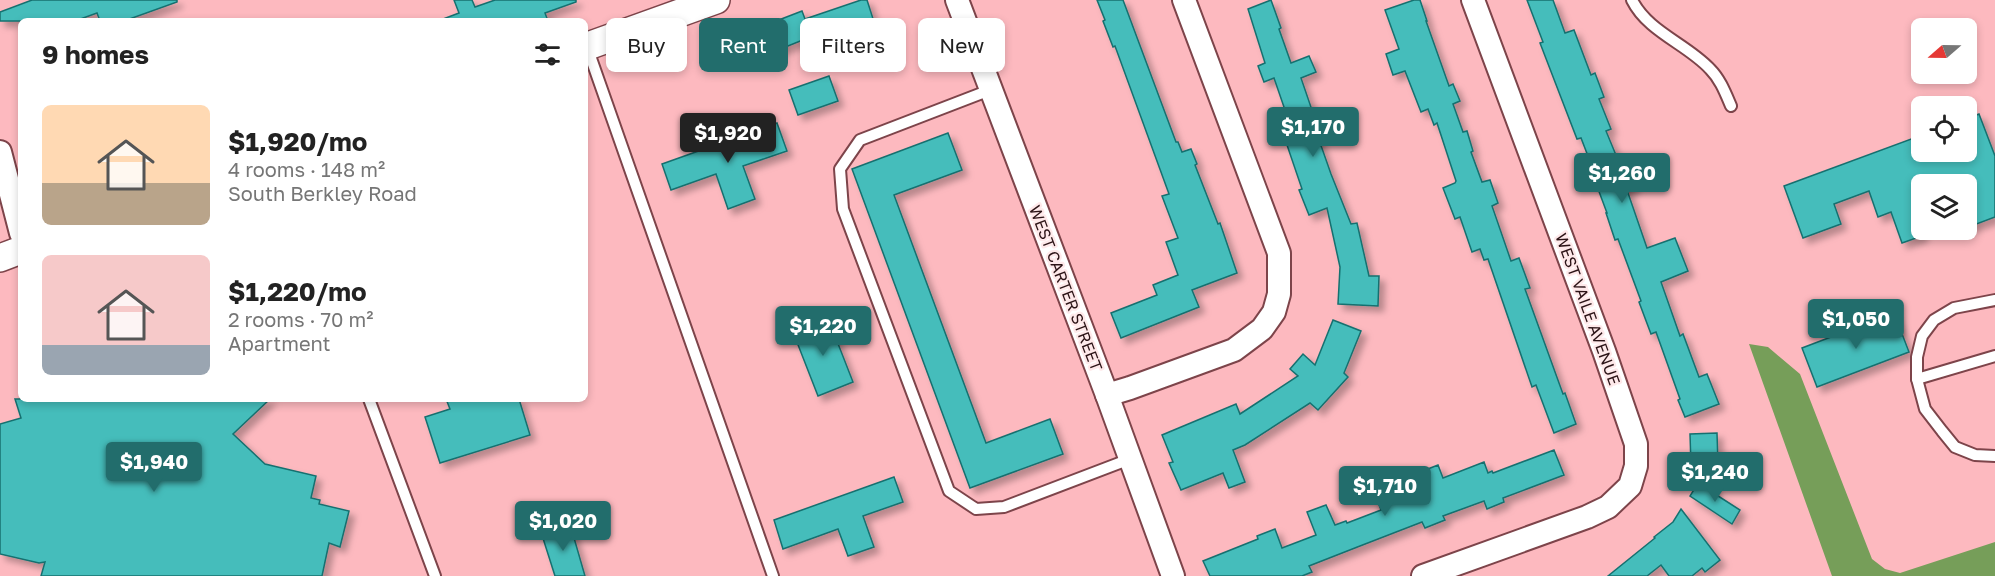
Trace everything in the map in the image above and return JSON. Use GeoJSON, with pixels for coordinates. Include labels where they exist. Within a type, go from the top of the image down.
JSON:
{"type":"FeatureCollection","features":[{"type":"Feature","properties":{"kind":"street"},"geometry":{"type":"LineString","coordinates":[[588,46],[716,0]]}},
{"type":"Feature","properties":{"kind":"street","name":"WEST CARTER STREET"},"geometry":{"type":"LineString","coordinates":[[957,0],[1173,576]]}},
{"type":"Feature","properties":{"kind":"street"},"geometry":{"type":"LineString","coordinates":[[1107,395],[1234,350],[1262,329],[1274,312],[1279,294],[1279,253],[1184,0]]}},
{"type":"Feature","properties":{"kind":"street","name":"WEST VAILE AVENUE"},"geometry":{"type":"LineString","coordinates":[[1423,576],[1587,517],[1608,507],[1630,486],[1636,466],[1636,444],[1604,351],[1473,0]]}},
{"type":"Feature","properties":{"kind":"street"},"geometry":{"type":"LineString","coordinates":[[0,152],[18,221]]}},
{"type":"Feature","properties":{"kind":"street"},"geometry":{"type":"LineString","coordinates":[[0,258],[18,251]]}},
{"type":"Feature","properties":{"kind":"lane"},"geometry":{"type":"LineString","coordinates":[[1632,0],[1650,22],[1709,68],[1723,87],[1731,106]]}},
{"type":"Feature","properties":{"kind":"lane"},"geometry":{"type":"LineString","coordinates":[[588,53],[773,576]]}},
{"type":"Feature","properties":{"kind":"lane"},"geometry":{"type":"LineString","coordinates":[[990,90],[860,140],[840,169],[843,209],[949,491],[976,509],[1004,507],[1130,459]]}},
{"type":"Feature","properties":{"kind":"lane"},"geometry":{"type":"LineString","coordinates":[[1995,300],[1954,308],[1934,320],[1922,336],[1917,357],[1917,379],[1925,409],[1955,447],[1975,455],[1995,456]]}},
{"type":"Feature","properties":{"kind":"lane"},"geometry":{"type":"LineString","coordinates":[[1917,379],[1995,356]]}},
{"type":"Feature","properties":{"kind":"lane"},"geometry":{"type":"LineString","coordinates":[[370,402],[435,576]]}},
{"type":"Feature","properties":{"kind":"green space"},"geometry":{"type":"Polygon","coordinates":[[[1749,344],[1768,347],[1800,374],[1872,559],[1885,569],[1900,573],[1995,542],[1995,576],[1832,576],[1749,344]]]}},
{"type":"Feature","properties":{"kind":"building"},"geometry":{"type":"Polygon","coordinates":[[[32,0],[177,0],[177,2],[132,18],[99,18],[97,13],[83,18],[18,18],[18,21],[0,21],[0,12],[32,0]]]}},
{"type":"Feature","properties":{"kind":"building"},"geometry":{"type":"Polygon","coordinates":[[[454,0],[472,0],[475,7],[495,0],[576,0],[576,2],[545,13],[547,18],[446,18],[459,13],[454,0]]]}},
{"type":"Feature","properties":{"kind":"building"},"geometry":{"type":"Polygon","coordinates":[[[867,0],[873,18],[808,18],[867,0]]]}},
{"type":"Feature","properties":{"kind":"building"},"geometry":{"type":"Polygon","coordinates":[[[1097,0],[1123,0],[1176,142],[1182,152],[1191,149],[1197,164],[1195,165],[1218,224],[1220,223],[1237,273],[1192,290],[1199,307],[1121,338],[1111,313],[1157,295],[1153,285],[1178,275],[1166,242],[1178,238],[1162,196],[1169,194],[1097,0]]]}},
{"type":"Feature","properties":{"kind":"building"},"geometry":{"type":"Polygon","coordinates":[[[1271,0],[1291,63],[1309,56],[1316,72],[1301,78],[1314,116],[1311,117],[1351,224],[1357,223],[1369,276],[1379,276],[1378,306],[1338,304],[1340,267],[1327,208],[1309,215],[1299,190],[1302,189],[1287,145],[1296,142],[1274,78],[1264,82],[1258,66],[1265,63],[1248,9],[1271,0]]]}},
{"type":"Feature","properties":{"kind":"building"},"geometry":{"type":"Polygon","coordinates":[[[1420,0],[1449,86],[1453,84],[1460,101],[1453,104],[1463,132],[1467,131],[1473,151],[1471,152],[1482,182],[1490,180],[1498,203],[1492,206],[1511,261],[1519,258],[1530,288],[1525,289],[1576,424],[1554,433],[1536,385],[1532,387],[1488,259],[1484,260],[1480,249],[1472,252],[1460,217],[1455,219],[1443,188],[1456,181],[1437,123],[1434,125],[1428,109],[1421,112],[1405,71],[1393,75],[1386,54],[1399,49],[1385,10],[1420,0]]]}},
{"type":"Feature","properties":{"kind":"building"},"geometry":{"type":"Polygon","coordinates":[[[1527,0],[1553,0],[1565,33],[1574,30],[1591,75],[1595,73],[1604,97],[1599,99],[1611,129],[1606,131],[1618,160],[1623,159],[1634,188],[1627,190],[1647,248],[1675,238],[1688,271],[1661,282],[1680,336],[1683,334],[1699,377],[1707,374],[1719,404],[1685,417],[1656,332],[1651,334],[1618,239],[1615,240],[1594,178],[1596,177],[1581,138],[1577,139],[1540,43],[1543,42],[1527,0]]]}},
{"type":"Feature","properties":{"kind":"building"},"geometry":{"type":"Polygon","coordinates":[[[802,11],[805,18],[800,18],[800,41],[788,46],[788,18],[784,18],[802,11]]]}},
{"type":"Feature","properties":{"kind":"building"},"geometry":{"type":"Polygon","coordinates":[[[829,76],[838,101],[798,115],[789,90],[829,76]]]}},
{"type":"Feature","properties":{"kind":"building"},"geometry":{"type":"Polygon","coordinates":[[[1979,114],[1995,156],[1995,217],[1977,224],[1977,174],[1911,174],[1911,240],[1902,243],[1891,212],[1878,217],[1869,191],[1834,204],[1841,224],[1803,238],[1784,186],[1911,139],[1911,162],[1977,162],[1977,115],[1979,114]]]}},
{"type":"Feature","properties":{"kind":"building"},"geometry":{"type":"Polygon","coordinates":[[[777,123],[787,151],[743,166],[755,199],[728,209],[716,174],[671,190],[662,164],[777,123]]]}},
{"type":"Feature","properties":{"kind":"building"},"geometry":{"type":"Polygon","coordinates":[[[948,133],[962,170],[894,195],[986,443],[1050,419],[1063,454],[970,488],[852,169],[948,133]]]}},
{"type":"Feature","properties":{"kind":"building"},"geometry":{"type":"Polygon","coordinates":[[[1894,313],[1909,352],[1817,387],[1802,348],[1894,313]]]}},
{"type":"Feature","properties":{"kind":"building"},"geometry":{"type":"Polygon","coordinates":[[[828,318],[853,382],[818,396],[793,332],[828,318]]]}},
{"type":"Feature","properties":{"kind":"building"},"geometry":{"type":"Polygon","coordinates":[[[1333,320],[1361,331],[1344,373],[1348,377],[1318,410],[1310,403],[1245,445],[1233,450],[1245,482],[1229,488],[1223,473],[1181,490],[1169,463],[1173,462],[1162,435],[1236,404],[1240,414],[1298,376],[1290,369],[1303,354],[1315,365],[1333,320]]]}},
{"type":"Feature","properties":{"kind":"building"},"geometry":{"type":"Polygon","coordinates":[[[15,399],[18,399],[18,402],[267,402],[233,434],[265,464],[316,476],[311,498],[320,500],[319,504],[349,511],[340,547],[329,543],[322,576],[41,576],[45,562],[39,563],[0,554],[0,424],[21,418],[15,399]]]}},
{"type":"Feature","properties":{"kind":"building"},"geometry":{"type":"Polygon","coordinates":[[[447,402],[520,402],[530,435],[440,463],[425,417],[450,409],[447,402]]]}},
{"type":"Feature","properties":{"kind":"building"},"geometry":{"type":"Polygon","coordinates":[[[1717,433],[1718,465],[1691,466],[1690,434],[1717,433]]]}},
{"type":"Feature","properties":{"kind":"building"},"geometry":{"type":"Polygon","coordinates":[[[1554,450],[1564,475],[1503,498],[1504,502],[1487,509],[1484,501],[1443,516],[1445,520],[1425,528],[1422,522],[1309,566],[1312,572],[1302,576],[1210,576],[1203,561],[1258,539],[1257,536],[1275,529],[1282,548],[1316,535],[1307,512],[1326,505],[1335,525],[1346,521],[1347,523],[1381,510],[1374,490],[1438,465],[1443,478],[1484,462],[1488,473],[1492,471],[1493,473],[1554,450]]]}},
{"type":"Feature","properties":{"kind":"building"},"geometry":{"type":"Polygon","coordinates":[[[894,477],[903,502],[863,516],[874,547],[848,556],[838,529],[783,549],[774,520],[894,477]]]}},
{"type":"Feature","properties":{"kind":"building"},"geometry":{"type":"Polygon","coordinates":[[[1698,483],[1740,510],[1732,524],[1690,496],[1698,483]]]}},
{"type":"Feature","properties":{"kind":"building"},"geometry":{"type":"Polygon","coordinates":[[[1681,509],[1720,560],[1705,572],[1702,568],[1692,576],[1669,576],[1661,565],[1647,576],[1608,576],[1673,522],[1681,509]]]}},
{"type":"Feature","properties":{"kind":"building"},"geometry":{"type":"Polygon","coordinates":[[[570,524],[585,576],[555,576],[541,532],[570,524]]]}}]}
